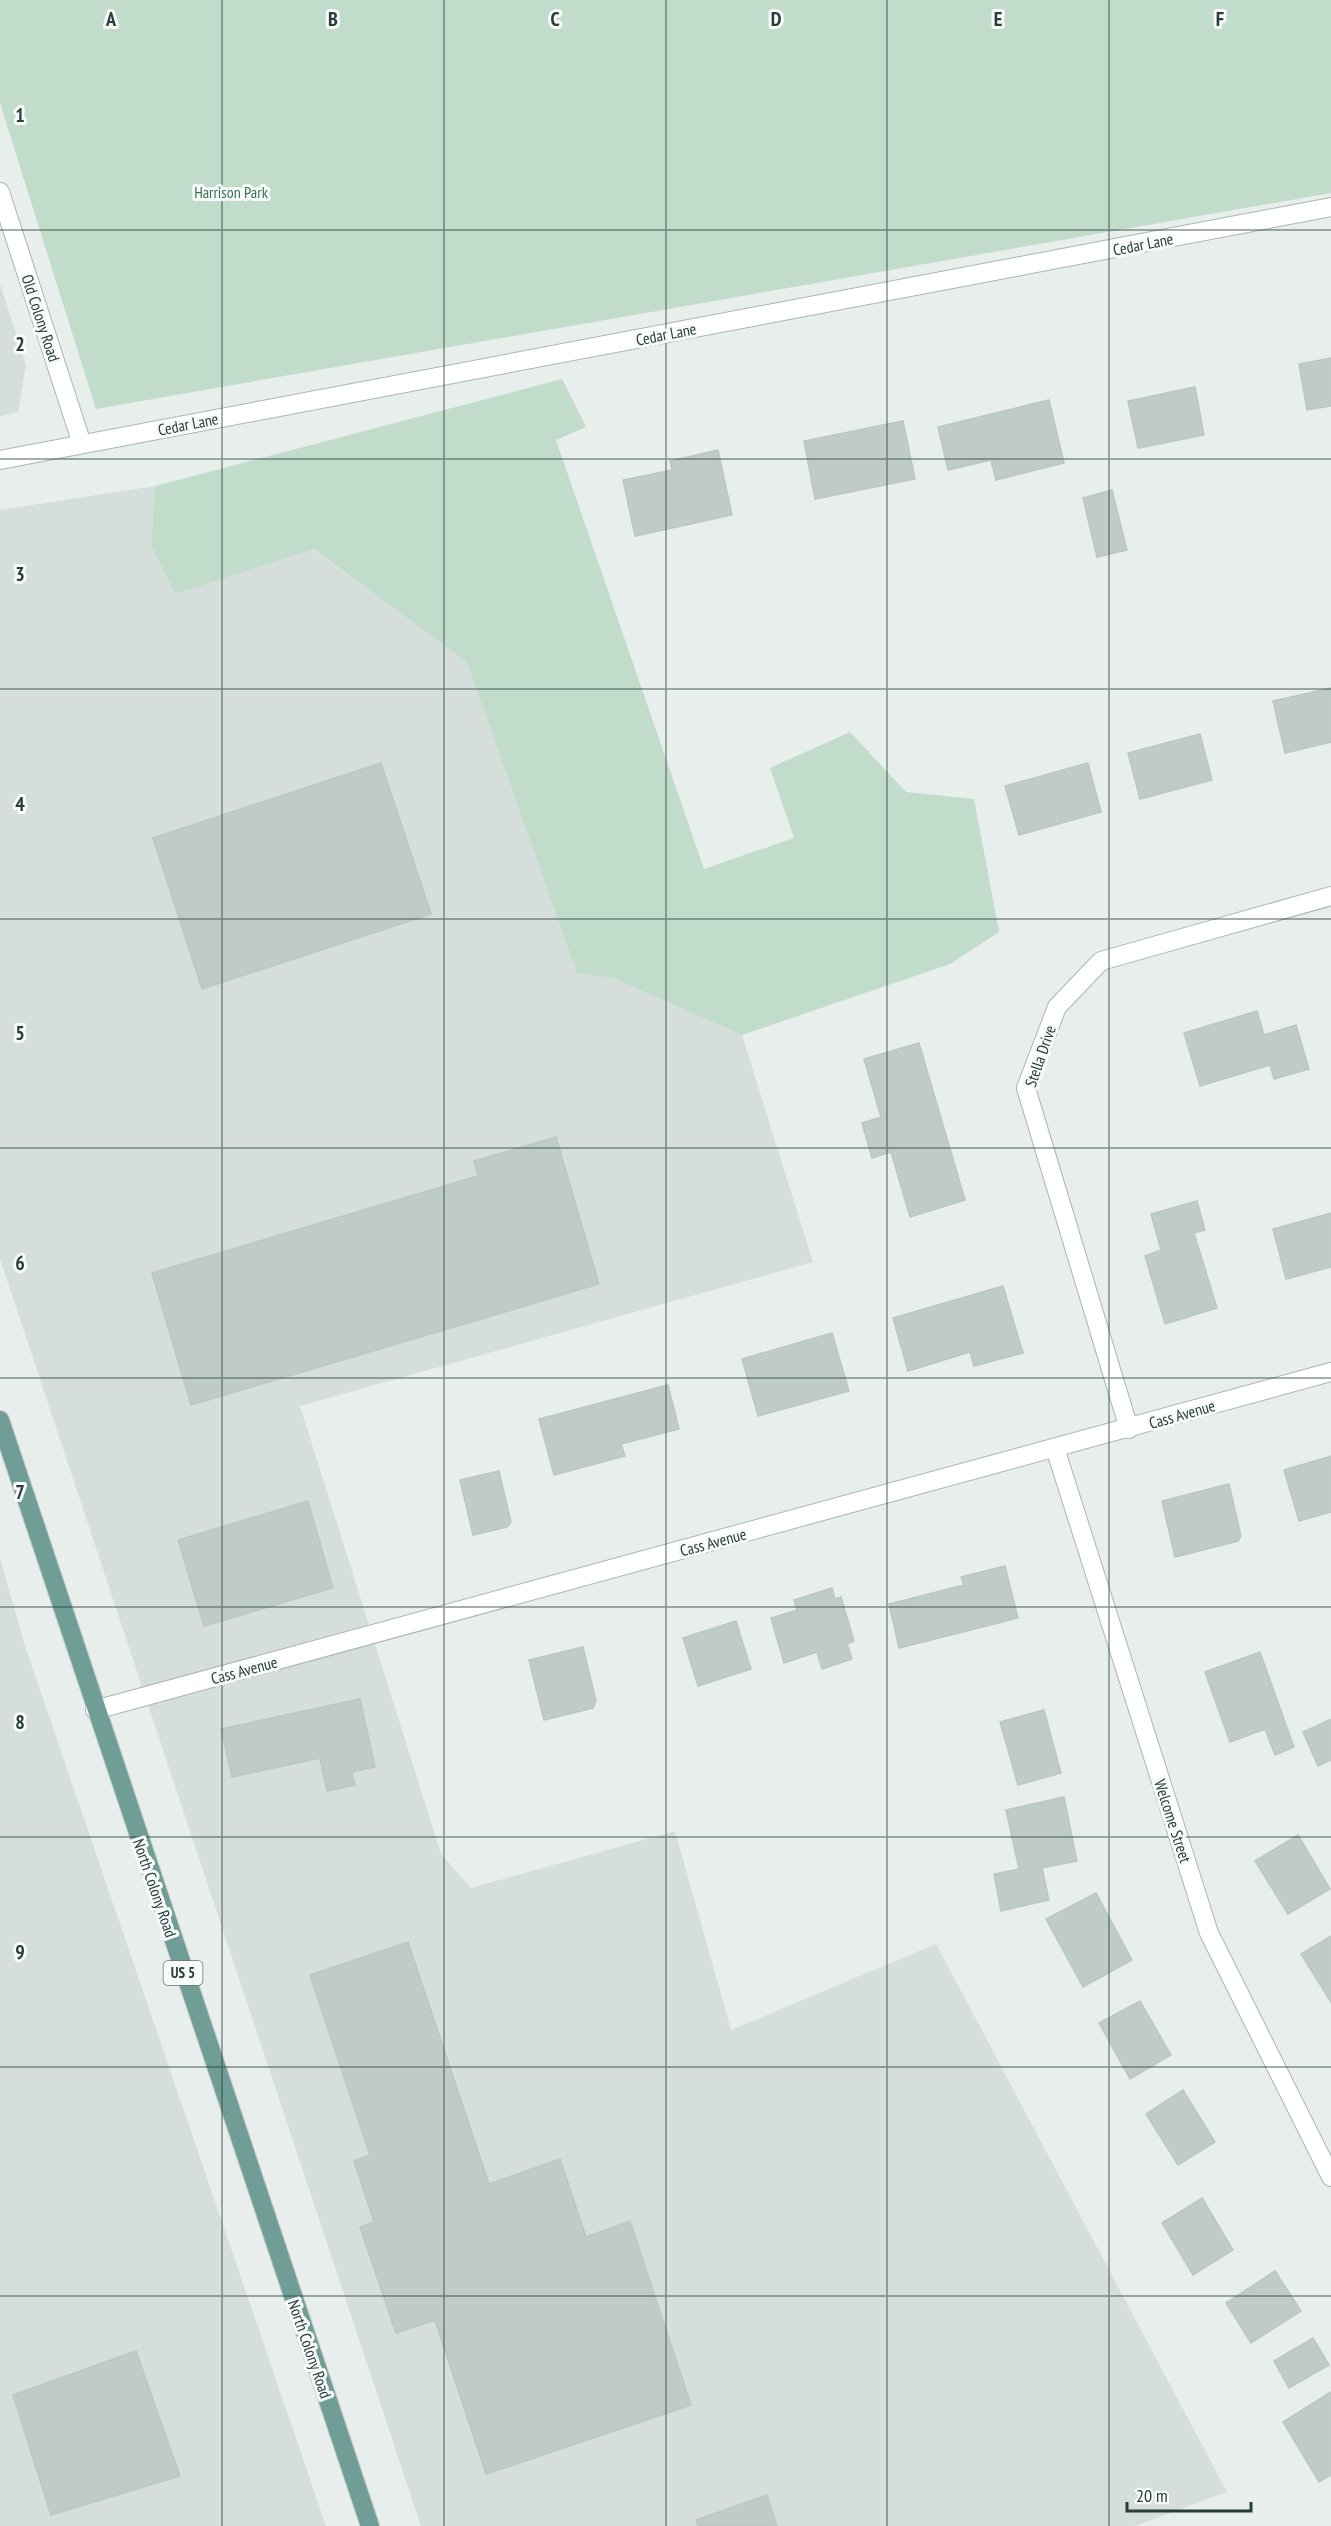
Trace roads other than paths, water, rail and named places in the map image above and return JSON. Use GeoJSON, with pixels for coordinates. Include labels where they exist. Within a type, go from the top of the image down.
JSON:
{"type":"FeatureCollection","features":[{"type":"Feature","properties":{"kind":"main road","name":"North Colony Road"},"geometry":{"type":"LineString","coordinates":[[0,1420],[95,1710],[370,2526]]}},
{"type":"Feature","properties":{"kind":"street","name":"Old Colony Road"},"geometry":{"type":"LineString","coordinates":[[0,192],[81,444]]}},
{"type":"Feature","properties":{"kind":"street","name":"Cedar Lane"},"geometry":{"type":"LineString","coordinates":[[0,460],[1331,207]]}},
{"type":"Feature","properties":{"kind":"street","name":"Stella Drive"},"geometry":{"type":"LineString","coordinates":[[1129,1429],[1026,1088],[1057,1007],[1101,961],[1331,896]]}},
{"type":"Feature","properties":{"kind":"street","name":"Cass Avenue"},"geometry":{"type":"LineString","coordinates":[[95,1710],[1331,1372]]}},
{"type":"Feature","properties":{"kind":"street","name":"Welcome Street"},"geometry":{"type":"LineString","coordinates":[[1055,1448],[1209,1933],[1331,2177]]}},
{"type":"Feature","properties":{"kind":"park label","name":"Harrison Park"},"geometry":{"type":"Point","coordinates":[231,192]}}]}
